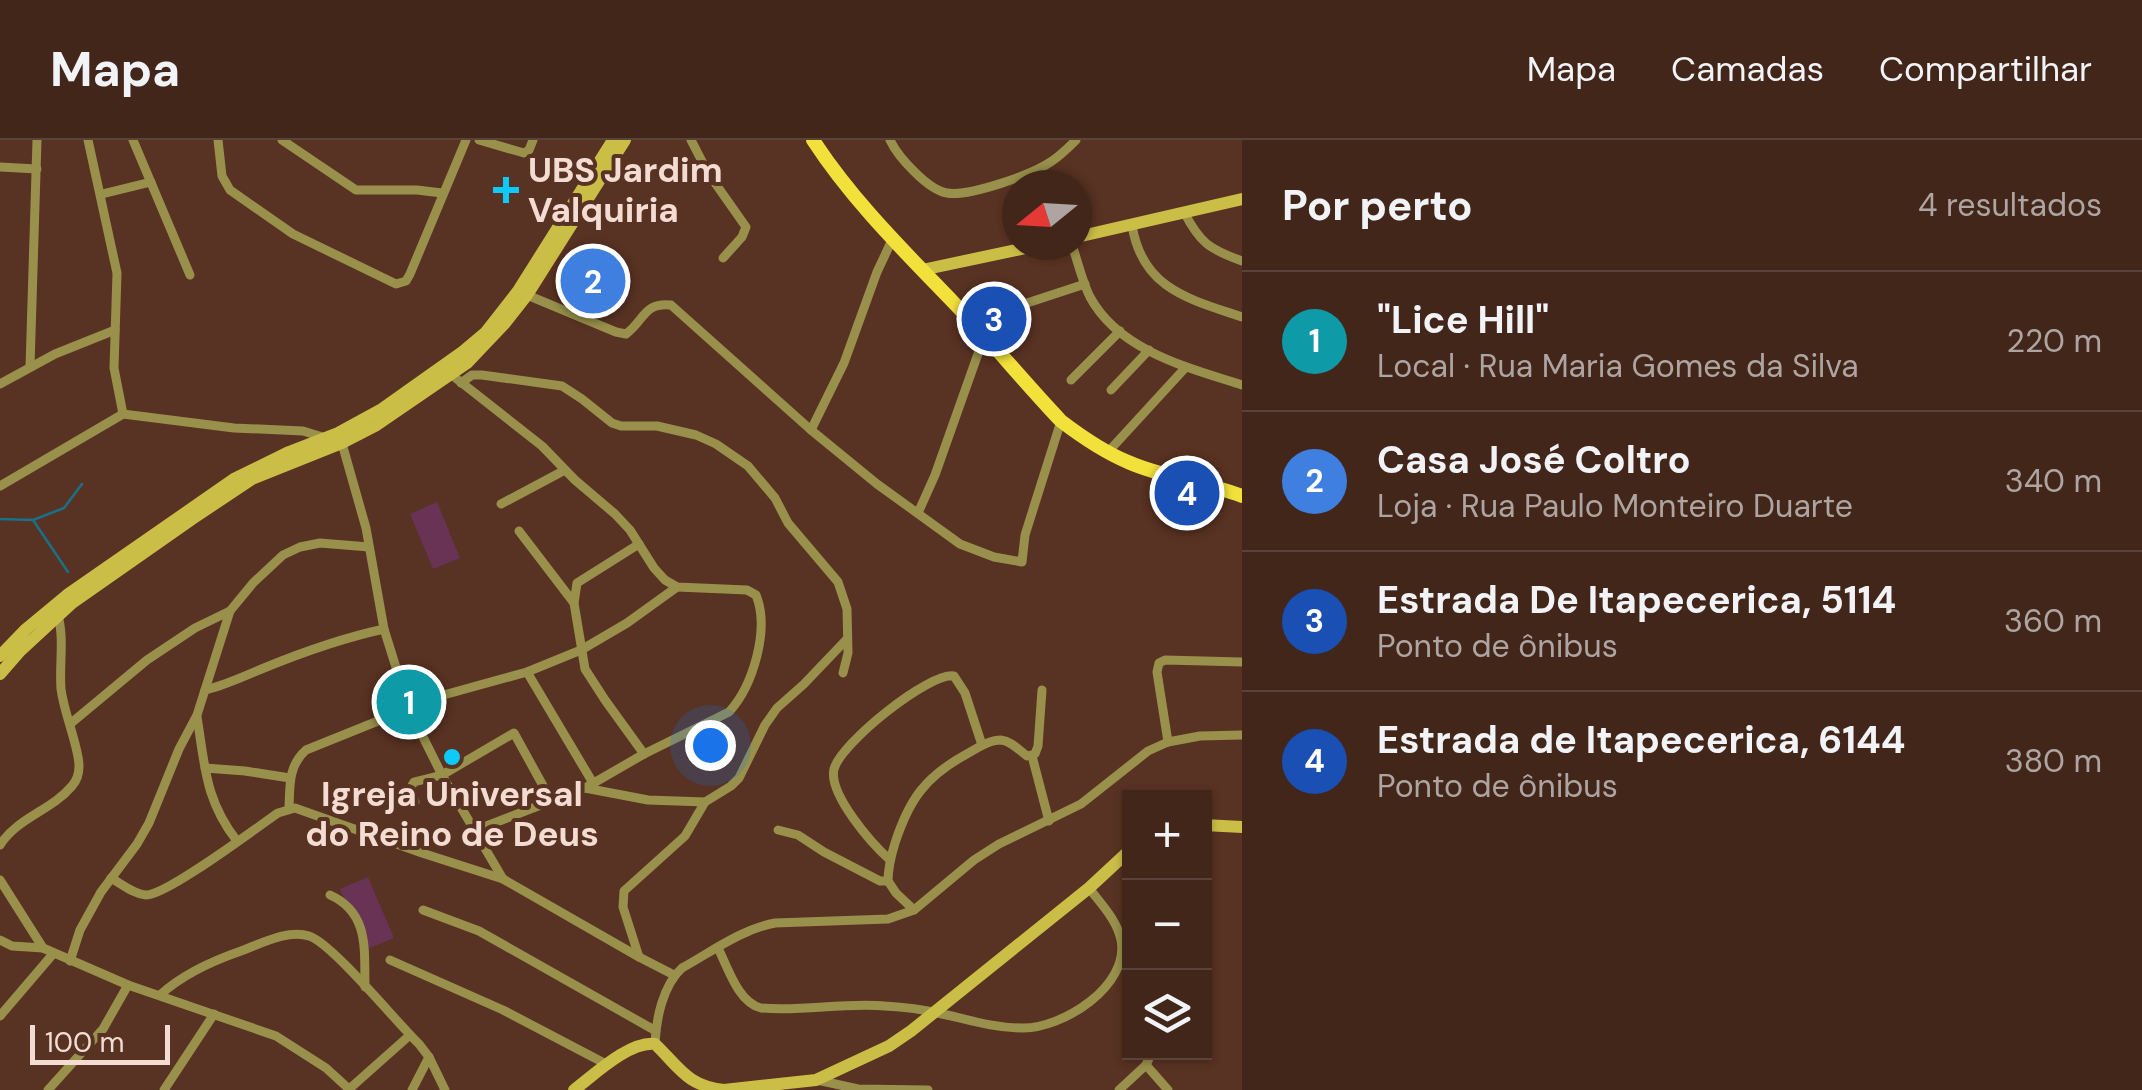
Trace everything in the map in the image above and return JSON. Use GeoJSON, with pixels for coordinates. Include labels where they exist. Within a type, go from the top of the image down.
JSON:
{"type":"FeatureCollection","features":[{"type":"Feature","properties":{"kind":"main road"},"geometry":{"type":"LineString","coordinates":[[452,375],[532,272],[613,140]]}},
{"type":"Feature","properties":{"kind":"main road"},"geometry":{"type":"LineString","coordinates":[[2,664],[56,610],[252,479],[384,420],[452,375],[485,345],[527,295],[625,140]]}},
{"type":"Feature","properties":{"kind":"main road"},"geometry":{"type":"LineString","coordinates":[[812,140],[892,240],[1061,421],[1108,452],[1140,466],[1242,496]]}},
{"type":"Feature","properties":{"kind":"main road"},"geometry":{"type":"LineString","coordinates":[[1092,234],[1242,199]]}},
{"type":"Feature","properties":{"kind":"main road"},"geometry":{"type":"LineString","coordinates":[[922,270],[1002,253]]}},
{"type":"Feature","properties":{"kind":"main road"},"geometry":{"type":"LineString","coordinates":[[1212,825],[1242,827]]}},
{"type":"Feature","properties":{"kind":"main road"},"geometry":{"type":"LineString","coordinates":[[574,1090],[655,1037],[685,1076],[712,1089],[816,1080],[888,1046],[935,1012],[1122,857]]}},
{"type":"Feature","properties":{"kind":"street"},"geometry":{"type":"LineString","coordinates":[[30,367],[37,140]]}},
{"type":"Feature","properties":{"kind":"street"},"geometry":{"type":"LineString","coordinates":[[88,140],[118,273],[114,368],[123,414]]}},
{"type":"Feature","properties":{"kind":"street"},"geometry":{"type":"LineString","coordinates":[[133,140],[190,275]]}},
{"type":"Feature","properties":{"kind":"street"},"geometry":{"type":"LineString","coordinates":[[218,140],[224,182],[238,196],[292,234],[391,283],[406,281],[466,140]]}},
{"type":"Feature","properties":{"kind":"street"},"geometry":{"type":"LineString","coordinates":[[282,140],[356,190],[442,193]]}},
{"type":"Feature","properties":{"kind":"street"},"geometry":{"type":"LineString","coordinates":[[480,140],[526,152],[532,140]]}},
{"type":"Feature","properties":{"kind":"street"},"geometry":{"type":"LineString","coordinates":[[691,140],[708,173],[746,227],[723,258]]}},
{"type":"Feature","properties":{"kind":"street"},"geometry":{"type":"LineString","coordinates":[[890,140],[924,180],[948,193],[989,186],[1038,170],[1076,140]]}},
{"type":"Feature","properties":{"kind":"street"},"geometry":{"type":"LineString","coordinates":[[0,168],[36,169]]}},
{"type":"Feature","properties":{"kind":"street"},"geometry":{"type":"LineString","coordinates":[[102,194],[151,182]]}},
{"type":"Feature","properties":{"kind":"street"},"geometry":{"type":"LineString","coordinates":[[1184,212],[1206,245],[1242,260]]}},
{"type":"Feature","properties":{"kind":"street"},"geometry":{"type":"LineString","coordinates":[[1132,225],[1147,266],[1172,291],[1242,317]]}},
{"type":"Feature","properties":{"kind":"street"},"geometry":{"type":"LineString","coordinates":[[811,430],[844,363],[892,240]]}},
{"type":"Feature","properties":{"kind":"street"},"geometry":{"type":"LineString","coordinates":[[1077,260],[1084,284],[1099,310],[1120,330],[1149,350],[1186,367],[1242,386]]}},
{"type":"Feature","properties":{"kind":"street"},"geometry":{"type":"LineString","coordinates":[[1021,305],[1084,284]]}},
{"type":"Feature","properties":{"kind":"street"},"geometry":{"type":"LineString","coordinates":[[527,295],[626,334],[650,308],[671,305],[877,484],[960,544],[994,557],[1022,562],[1026,534],[1061,421]]}},
{"type":"Feature","properties":{"kind":"street"},"geometry":{"type":"LineString","coordinates":[[0,384],[115,330]]}},
{"type":"Feature","properties":{"kind":"street"},"geometry":{"type":"LineString","coordinates":[[1071,380],[1120,330]]}},
{"type":"Feature","properties":{"kind":"street"},"geometry":{"type":"LineString","coordinates":[[918,513],[986,338]]}},
{"type":"Feature","properties":{"kind":"street"},"geometry":{"type":"LineString","coordinates":[[1111,390],[1149,350]]}},
{"type":"Feature","properties":{"kind":"street"},"geometry":{"type":"LineString","coordinates":[[1108,452],[1186,367]]}},
{"type":"Feature","properties":{"kind":"street"},"geometry":{"type":"LineString","coordinates":[[452,375],[482,374],[562,386],[612,423],[667,427],[696,434],[757,474],[788,522],[838,582],[847,610],[848,653],[843,673]]}},
{"type":"Feature","properties":{"kind":"street"},"geometry":{"type":"LineString","coordinates":[[452,375],[542,446],[615,514],[666,580],[677,587],[744,590],[756,595],[761,612],[756,654],[746,689],[729,712],[588,786],[476,830]]}},
{"type":"Feature","properties":{"kind":"street"},"geometry":{"type":"LineString","coordinates":[[0,486],[123,414],[234,428],[303,431],[335,440],[369,547],[384,628],[409,709],[503,879]]}},
{"type":"Feature","properties":{"kind":"street"},"geometry":{"type":"LineString","coordinates":[[501,504],[565,470]]}},
{"type":"Feature","properties":{"kind":"street"},"geometry":{"type":"LineString","coordinates":[[519,531],[574,603]]}},
{"type":"Feature","properties":{"kind":"street"},"geometry":{"type":"LineString","coordinates":[[70,724],[147,660],[194,628],[230,611],[267,570],[292,550],[320,543],[369,547]]}},
{"type":"Feature","properties":{"kind":"street"},"geometry":{"type":"LineString","coordinates":[[639,544],[577,583],[574,603],[586,669],[644,754]]}},
{"type":"Feature","properties":{"kind":"street"},"geometry":{"type":"LineString","coordinates":[[289,808],[290,778],[306,750],[440,696],[527,672],[581,650],[627,624],[677,587]]}},
{"type":"Feature","properties":{"kind":"street"},"geometry":{"type":"LineString","coordinates":[[0,844],[76,782],[79,759],[62,694],[56,610]]}},
{"type":"Feature","properties":{"kind":"street"},"geometry":{"type":"LineString","coordinates":[[70,961],[80,930],[150,823],[197,715],[230,611]]}},
{"type":"Feature","properties":{"kind":"street"},"geometry":{"type":"LineString","coordinates":[[205,690],[384,628]]}},
{"type":"Feature","properties":{"kind":"street"},"geometry":{"type":"LineString","coordinates":[[639,957],[624,907],[624,891],[685,836],[705,802],[739,778],[777,708],[846,640]]}},
{"type":"Feature","properties":{"kind":"street"},"geometry":{"type":"LineString","coordinates":[[1168,742],[1158,665],[1165,660],[1242,662]]}},
{"type":"Feature","properties":{"kind":"street"},"geometry":{"type":"LineString","coordinates":[[527,672],[588,786],[648,800],[705,802]]}},
{"type":"Feature","properties":{"kind":"street"},"geometry":{"type":"LineString","coordinates":[[890,860],[853,819],[835,778],[836,766],[854,740],[900,702],[948,674],[954,676],[962,689],[982,745]]}},
{"type":"Feature","properties":{"kind":"street"},"geometry":{"type":"LineString","coordinates":[[1042,690],[1038,746],[1032,756],[1050,820]]}},
{"type":"Feature","properties":{"kind":"street"},"geometry":{"type":"LineString","coordinates":[[197,715],[207,785],[215,808],[237,841]]}},
{"type":"Feature","properties":{"kind":"street"},"geometry":{"type":"LineString","coordinates":[[415,802],[412,784],[442,774],[514,733],[552,802]]}},
{"type":"Feature","properties":{"kind":"street"},"geometry":{"type":"LineString","coordinates":[[424,910],[480,930],[655,1037],[674,974],[718,948],[763,926],[888,919],[914,910],[974,860],[1081,804],[1142,755],[1168,742],[1242,734]]}},
{"type":"Feature","properties":{"kind":"street"},"geometry":{"type":"LineString","coordinates":[[914,910],[888,881],[890,860],[906,811],[919,791],[949,764],[994,741],[1008,742],[1032,756]]}},
{"type":"Feature","properties":{"kind":"street"},"geometry":{"type":"LineString","coordinates":[[205,768],[290,778]]}},
{"type":"Feature","properties":{"kind":"street"},"geometry":{"type":"LineString","coordinates":[[111,878],[134,892],[153,894],[190,875],[289,808],[503,879],[674,974]]}},
{"type":"Feature","properties":{"kind":"street"},"geometry":{"type":"LineString","coordinates":[[778,830],[798,834],[880,882],[888,881]]}},
{"type":"Feature","properties":{"kind":"street"},"geometry":{"type":"LineString","coordinates":[[0,880],[43,948],[53,954],[128,985],[276,1036],[326,1068],[349,1089],[410,1035]]}},
{"type":"Feature","properties":{"kind":"street"},"geometry":{"type":"LineString","coordinates":[[718,948],[752,1006],[770,1009],[880,1005],[984,1024],[1040,1027],[1075,1014],[1106,986],[1120,963],[1122,942],[1113,920],[1089,888]]}},
{"type":"Feature","properties":{"kind":"street"},"geometry":{"type":"LineString","coordinates":[[330,895],[353,912],[364,935],[365,987]]}},
{"type":"Feature","properties":{"kind":"street"},"geometry":{"type":"LineString","coordinates":[[160,995],[192,972],[221,958],[276,939],[310,936],[410,1035],[429,1057],[445,1090]]}},
{"type":"Feature","properties":{"kind":"street"},"geometry":{"type":"LineString","coordinates":[[0,940],[12,946],[43,948]]}},
{"type":"Feature","properties":{"kind":"street"},"geometry":{"type":"LineString","coordinates":[[0,1016],[53,954]]}},
{"type":"Feature","properties":{"kind":"street"},"geometry":{"type":"LineString","coordinates":[[390,960],[503,1010],[608,1065]]}},
{"type":"Feature","properties":{"kind":"street"},"geometry":{"type":"LineString","coordinates":[[48,1090],[103,1029],[128,985]]}},
{"type":"Feature","properties":{"kind":"street"},"geometry":{"type":"LineString","coordinates":[[164,1090],[212,1013]]}},
{"type":"Feature","properties":{"kind":"street"},"geometry":{"type":"LineString","coordinates":[[412,1090],[429,1057]]}},
{"type":"Feature","properties":{"kind":"street"},"geometry":{"type":"LineString","coordinates":[[1119,1090],[1148,1060]]}},
{"type":"Feature","properties":{"kind":"street"},"geometry":{"type":"LineString","coordinates":[[1146,1065],[1168,1090]]}},
{"type":"Feature","properties":{"kind":"street"},"geometry":{"type":"LineString","coordinates":[[816,1080],[858,1089],[928,1090]]}},
{"type":"Feature","properties":{"kind":"shaded area"},"geometry":{"type":"Polygon","coordinates":[[[437,502],[460,558],[433,569],[410,514],[437,502]]]}},
{"type":"Feature","properties":{"kind":"shaded area"},"geometry":{"type":"Polygon","coordinates":[[[368,877],[394,938],[365,950],[340,889],[368,877]]]}},
{"type":"Feature","properties":{"kind":"waterway"},"geometry":{"type":"LineString","coordinates":[[33,520],[64,508],[82,484]]}},
{"type":"Feature","properties":{"kind":"waterway"},"geometry":{"type":"LineString","coordinates":[[0,519],[33,520],[68,572]]}},
{"type":"Feature","properties":{"kind":"place","name":"UBS Jardim Valquiria"},"geometry":{"type":"Point","coordinates":[506,190]}},
{"type":"Feature","properties":{"kind":"place","name":"Casa José Coltro"},"geometry":{"type":"Point","coordinates":[593,281]}},
{"type":"Feature","properties":{"kind":"place","name":"Estrada De Itapecerica, 5114"},"geometry":{"type":"Point","coordinates":[994,319]}},
{"type":"Feature","properties":{"kind":"place","name":"Estrada de Itapecerica, 6144"},"geometry":{"type":"Point","coordinates":[1187,493]}},
{"type":"Feature","properties":{"kind":"place","name":"\"Lice Hill\""},"geometry":{"type":"Point","coordinates":[409,702]}},
{"type":"Feature","properties":{"kind":"place","name":"Igreja Universal do Reino de Deus"},"geometry":{"type":"Point","coordinates":[452,757]}}]}
